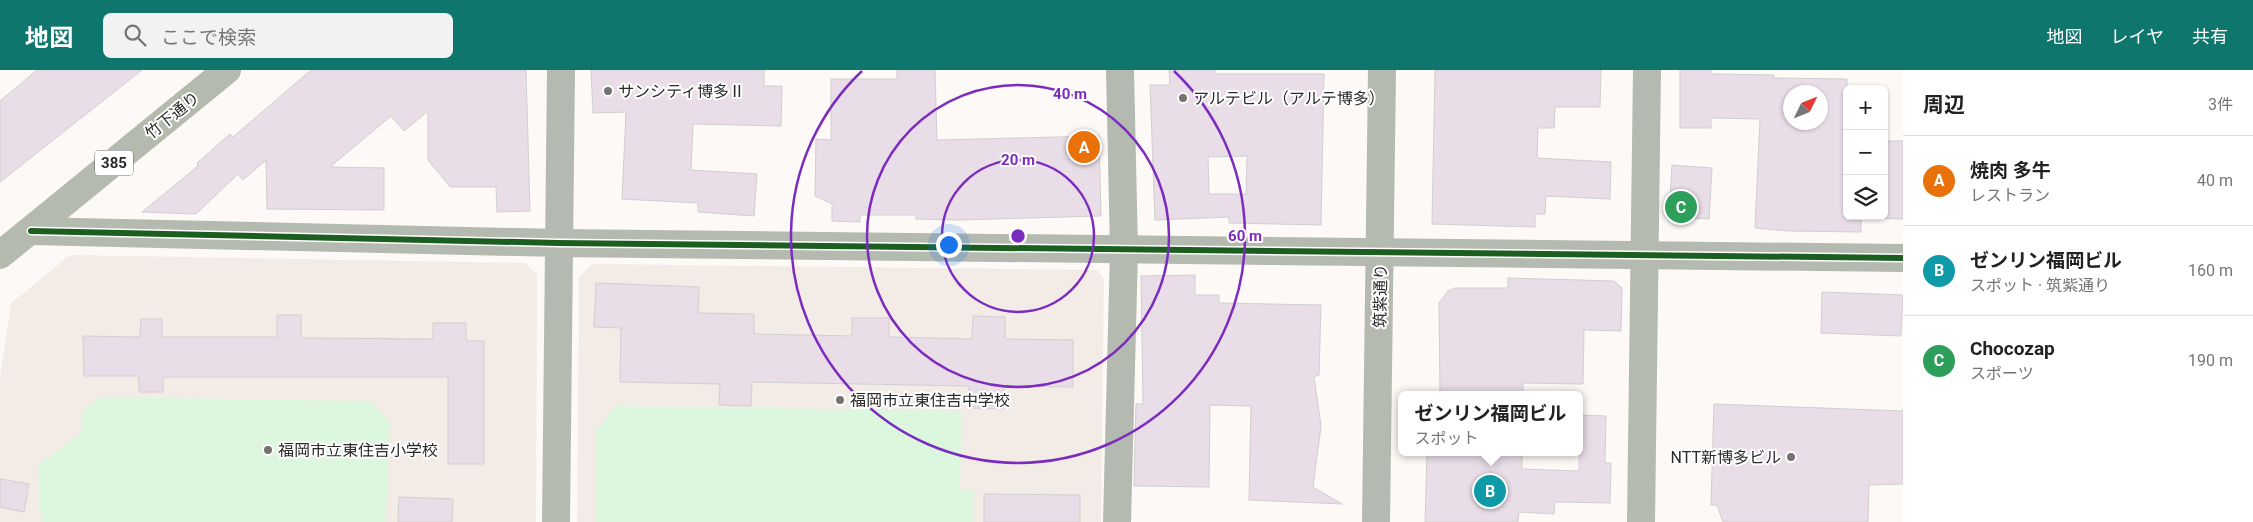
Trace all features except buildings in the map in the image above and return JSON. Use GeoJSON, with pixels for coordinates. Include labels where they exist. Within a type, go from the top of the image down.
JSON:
{"type":"FeatureCollection","features":[{"type":"Feature","properties":{"kind":"highway","name":"竹下通り"},"geometry":{"type":"LineString","coordinates":[[0,255],[227,70]]}},
{"type":"Feature","properties":{"kind":"street"},"geometry":{"type":"LineString","coordinates":[[556,522],[561,70]]}},
{"type":"Feature","properties":{"kind":"street"},"geometry":{"type":"LineString","coordinates":[[1118,522],[1124,250],[1120,70]]}},
{"type":"Feature","properties":{"kind":"street","name":"筑紫通り"},"geometry":{"type":"LineString","coordinates":[[1376,522],[1382,70]]}},
{"type":"Feature","properties":{"kind":"street"},"geometry":{"type":"LineString","coordinates":[[1641,522],[1647,70]]}},
{"type":"Feature","properties":{"kind":"street"},"geometry":{"type":"LineString","coordinates":[[30,231],[558,243],[1903,258]]}},
{"type":"Feature","properties":{"kind":"shaded area","name":"福岡市立東住吉小学校"},"geometry":{"type":"Polygon","coordinates":[[[70,255],[525,263],[537,275],[536,522],[0,522],[0,378],[11,303],[70,255]]]}},
{"type":"Feature","properties":{"kind":"shaded area","name":"福岡市立東住吉中学校"},"geometry":{"type":"Polygon","coordinates":[[[593,264],[1097,270],[1104,279],[1101,522],[577,522],[579,277],[593,264]]]}},
{"type":"Feature","properties":{"kind":"green space"},"geometry":{"type":"Polygon","coordinates":[[[100,397],[372,401],[390,423],[386,522],[41,522],[38,465],[82,433],[83,411],[100,397]]]}},
{"type":"Feature","properties":{"kind":"green space"},"geometry":{"type":"Polygon","coordinates":[[[615,406],[962,411],[960,489],[973,490],[973,522],[595,522],[596,431],[615,406]]]}},
{"type":"Feature","properties":{"kind":"cycle path"},"geometry":{"type":"LineString","coordinates":[[31,231],[558,243],[1903,258]]}},
{"type":"Feature","properties":{"kind":"place","name":"サンシティ博多Ⅱ"},"geometry":{"type":"Point","coordinates":[608,91]}},
{"type":"Feature","properties":{"kind":"place","name":"アルテビル（アルテ博多）"},"geometry":{"type":"Point","coordinates":[1183,98]}},
{"type":"Feature","properties":{"kind":"place","name":"焼肉 多牛"},"geometry":{"type":"Point","coordinates":[1084,147]}},
{"type":"Feature","properties":{"kind":"place","name":"Chocozap"},"geometry":{"type":"Point","coordinates":[1681,207]}},
{"type":"Feature","properties":{"kind":"place","name":"福岡市立東住吉中学校"},"geometry":{"type":"Point","coordinates":[840,400]}},
{"type":"Feature","properties":{"kind":"place","name":"福岡市立東住吉小学校"},"geometry":{"type":"Point","coordinates":[268,450]}},
{"type":"Feature","properties":{"kind":"place","name":"NTT新博多ビル"},"geometry":{"type":"Point","coordinates":[1791,457]}},
{"type":"Feature","properties":{"kind":"place","name":"ゼンリン福岡ビル"},"geometry":{"type":"Point","coordinates":[1490,491]}}]}
